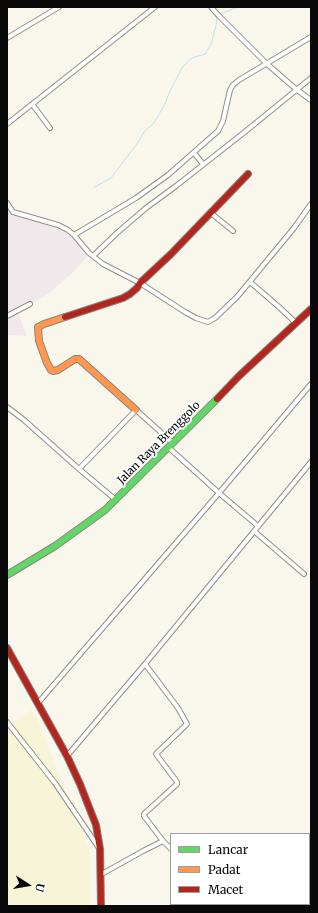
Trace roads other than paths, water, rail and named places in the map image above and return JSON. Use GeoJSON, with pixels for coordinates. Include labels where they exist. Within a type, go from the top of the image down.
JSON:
{"type":"FeatureCollection","features":[{"type":"Feature","properties":{"kind":"main road"},"geometry":{"type":"LineString","coordinates":[[136,410],[79,359],[75,359],[58,370],[51,370],[39,341],[38,327],[123,298],[130,294],[248,174]]}},
{"type":"Feature","properties":{"kind":"main road","name":"Jalan Raya Brenggolo"},"geometry":{"type":"LineString","coordinates":[[7,574],[29,562],[72,534],[116,500],[239,376],[311,309]]}},
{"type":"Feature","properties":{"kind":"main road"},"geometry":{"type":"LineString","coordinates":[[7,648],[67,756],[96,825],[100,849],[101,906]]}},
{"type":"Feature","properties":{"kind":"street"},"geometry":{"type":"LineString","coordinates":[[7,38],[59,7]]}},
{"type":"Feature","properties":{"kind":"street"},"geometry":{"type":"LineString","coordinates":[[7,124],[155,7]]}},
{"type":"Feature","properties":{"kind":"street"},"geometry":{"type":"LineString","coordinates":[[211,7],[267,64],[311,100]]}},
{"type":"Feature","properties":{"kind":"street"},"geometry":{"type":"LineString","coordinates":[[74,235],[160,182],[220,128],[232,87],[239,80],[311,37]]}},
{"type":"Feature","properties":{"kind":"street"},"geometry":{"type":"LineString","coordinates":[[93,256],[146,208],[311,78]]}},
{"type":"Feature","properties":{"kind":"street"},"geometry":{"type":"LineString","coordinates":[[32,104],[50,128]]}},
{"type":"Feature","properties":{"kind":"street"},"geometry":{"type":"LineString","coordinates":[[194,153],[203,164]]}},
{"type":"Feature","properties":{"kind":"street"},"geometry":{"type":"LineString","coordinates":[[7,204],[13,212],[58,225],[68,230],[74,235],[88,253],[103,264],[140,283],[185,312],[208,322],[215,318],[237,297],[294,228],[311,204]]}},
{"type":"Feature","properties":{"kind":"street"},"geometry":{"type":"LineString","coordinates":[[7,215],[13,212]]}},
{"type":"Feature","properties":{"kind":"street"},"geometry":{"type":"LineString","coordinates":[[211,212],[233,231]]}},
{"type":"Feature","properties":{"kind":"street"},"geometry":{"type":"LineString","coordinates":[[250,282],[296,323]]}},
{"type":"Feature","properties":{"kind":"street"},"geometry":{"type":"LineString","coordinates":[[7,316],[30,304]]}},
{"type":"Feature","properties":{"kind":"street"},"geometry":{"type":"LineString","coordinates":[[38,703],[311,384]]}},
{"type":"Feature","properties":{"kind":"street"},"geometry":{"type":"LineString","coordinates":[[7,407],[116,500]]}},
{"type":"Feature","properties":{"kind":"street"},"geometry":{"type":"LineString","coordinates":[[79,469],[136,410],[219,493],[258,526]]}},
{"type":"Feature","properties":{"kind":"street"},"geometry":{"type":"LineString","coordinates":[[67,756],[145,664],[311,462]]}},
{"type":"Feature","properties":{"kind":"street"},"geometry":{"type":"LineString","coordinates":[[254,531],[304,574]]}},
{"type":"Feature","properties":{"kind":"street"},"geometry":{"type":"LineString","coordinates":[[145,664],[188,724],[156,754],[178,783],[144,814],[163,841],[170,848]]}},
{"type":"Feature","properties":{"kind":"street"},"geometry":{"type":"LineString","coordinates":[[7,722],[55,783],[100,849]]}},
{"type":"Feature","properties":{"kind":"street"},"geometry":{"type":"LineString","coordinates":[[100,875],[163,841]]}},
{"type":"Feature","properties":{"kind":"waterway"},"geometry":{"type":"LineString","coordinates":[[220,14],[238,7]]}},
{"type":"Feature","properties":{"kind":"waterway"},"geometry":{"type":"LineString","coordinates":[[93,188],[111,178],[144,132],[154,123],[183,66],[192,58],[205,54],[211,44],[217,16]]}}]}
